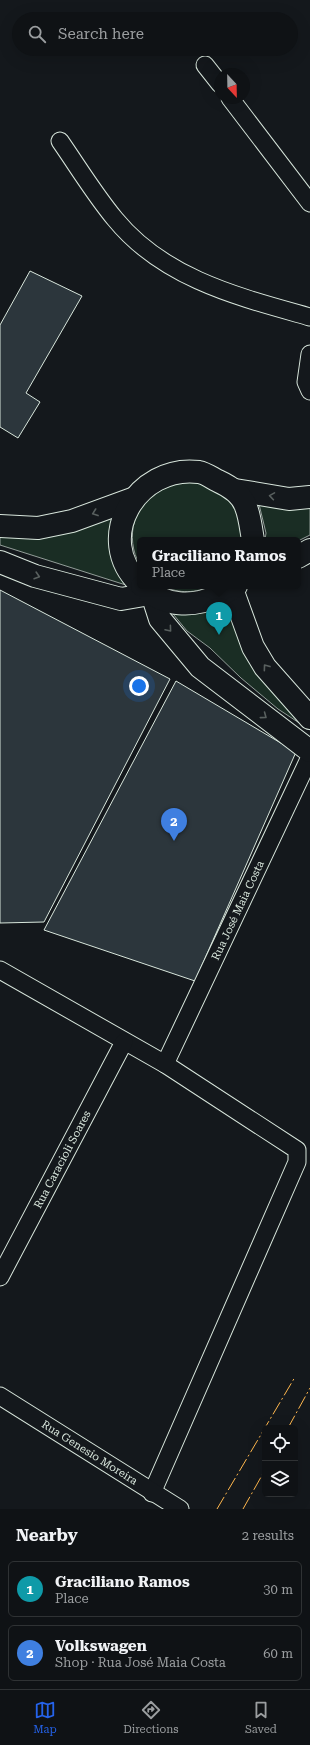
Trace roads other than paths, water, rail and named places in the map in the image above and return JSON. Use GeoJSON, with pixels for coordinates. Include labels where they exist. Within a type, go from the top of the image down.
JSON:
{"type":"FeatureCollection","features":[{"type":"Feature","properties":{"kind":"main road"},"geometry":{"type":"LineString","coordinates":[[0,526],[38,528],[72,521],[132,499],[162,476],[181,471],[201,472],[235,490],[289,499],[310,497]]}},
{"type":"Feature","properties":{"kind":"main road"},"geometry":{"type":"LineString","coordinates":[[235,490],[246,506],[252,537]]}},
{"type":"Feature","properties":{"kind":"main road"},"geometry":{"type":"LineString","coordinates":[[132,499],[123,518],[120,538],[123,559],[133,577],[137,581]]}},
{"type":"Feature","properties":{"kind":"main road"},"geometry":{"type":"LineString","coordinates":[[301,555],[310,550]]}},
{"type":"Feature","properties":{"kind":"main road"},"geometry":{"type":"LineString","coordinates":[[0,562],[35,576],[121,599],[146,589]]}},
{"type":"Feature","properties":{"kind":"main road"},"geometry":{"type":"LineString","coordinates":[[146,589],[166,601],[186,605],[206,602],[232,589]]}},
{"type":"Feature","properties":{"kind":"main road"},"geometry":{"type":"LineString","coordinates":[[146,589],[160,619],[200,667],[310,751]]}},
{"type":"Feature","properties":{"kind":"main road"},"geometry":{"type":"LineString","coordinates":[[234,589],[253,647],[261,660],[310,718]]}},
{"type":"Feature","properties":{"kind":"street"},"geometry":{"type":"LineString","coordinates":[[205,65],[214,76]]}},
{"type":"Feature","properties":{"kind":"street"},"geometry":{"type":"LineString","coordinates":[[235,104],[310,203]]}},
{"type":"Feature","properties":{"kind":"street"},"geometry":{"type":"LineString","coordinates":[[60,141],[115,219],[133,238],[168,265],[206,285],[259,303],[310,316]]}},
{"type":"Feature","properties":{"kind":"street"},"geometry":{"type":"LineString","coordinates":[[310,354],[306,382],[310,391]]}},
{"type":"Feature","properties":{"kind":"street","name":"Rua José Maia Costa"},"geometry":{"type":"LineString","coordinates":[[165,1064],[310,757]]}},
{"type":"Feature","properties":{"kind":"street"},"geometry":{"type":"LineString","coordinates":[[0,970],[165,1064],[297,1150],[298,1162],[152,1493]]}},
{"type":"Feature","properties":{"kind":"street","name":"Rua Caracioli Soares"},"geometry":{"type":"LineString","coordinates":[[0,1277],[124,1042]]}},
{"type":"Feature","properties":{"kind":"street","name":"Rua Genesio Moreira"},"geometry":{"type":"LineString","coordinates":[[0,1396],[152,1493],[180,1509]]}},
{"type":"Feature","properties":{"kind":"place","name":"Graciliano Ramos"},"geometry":{"type":"Point","coordinates":[219,635]}},
{"type":"Feature","properties":{"kind":"place","name":"Volkswagen"},"geometry":{"type":"Point","coordinates":[174,841]}}]}
